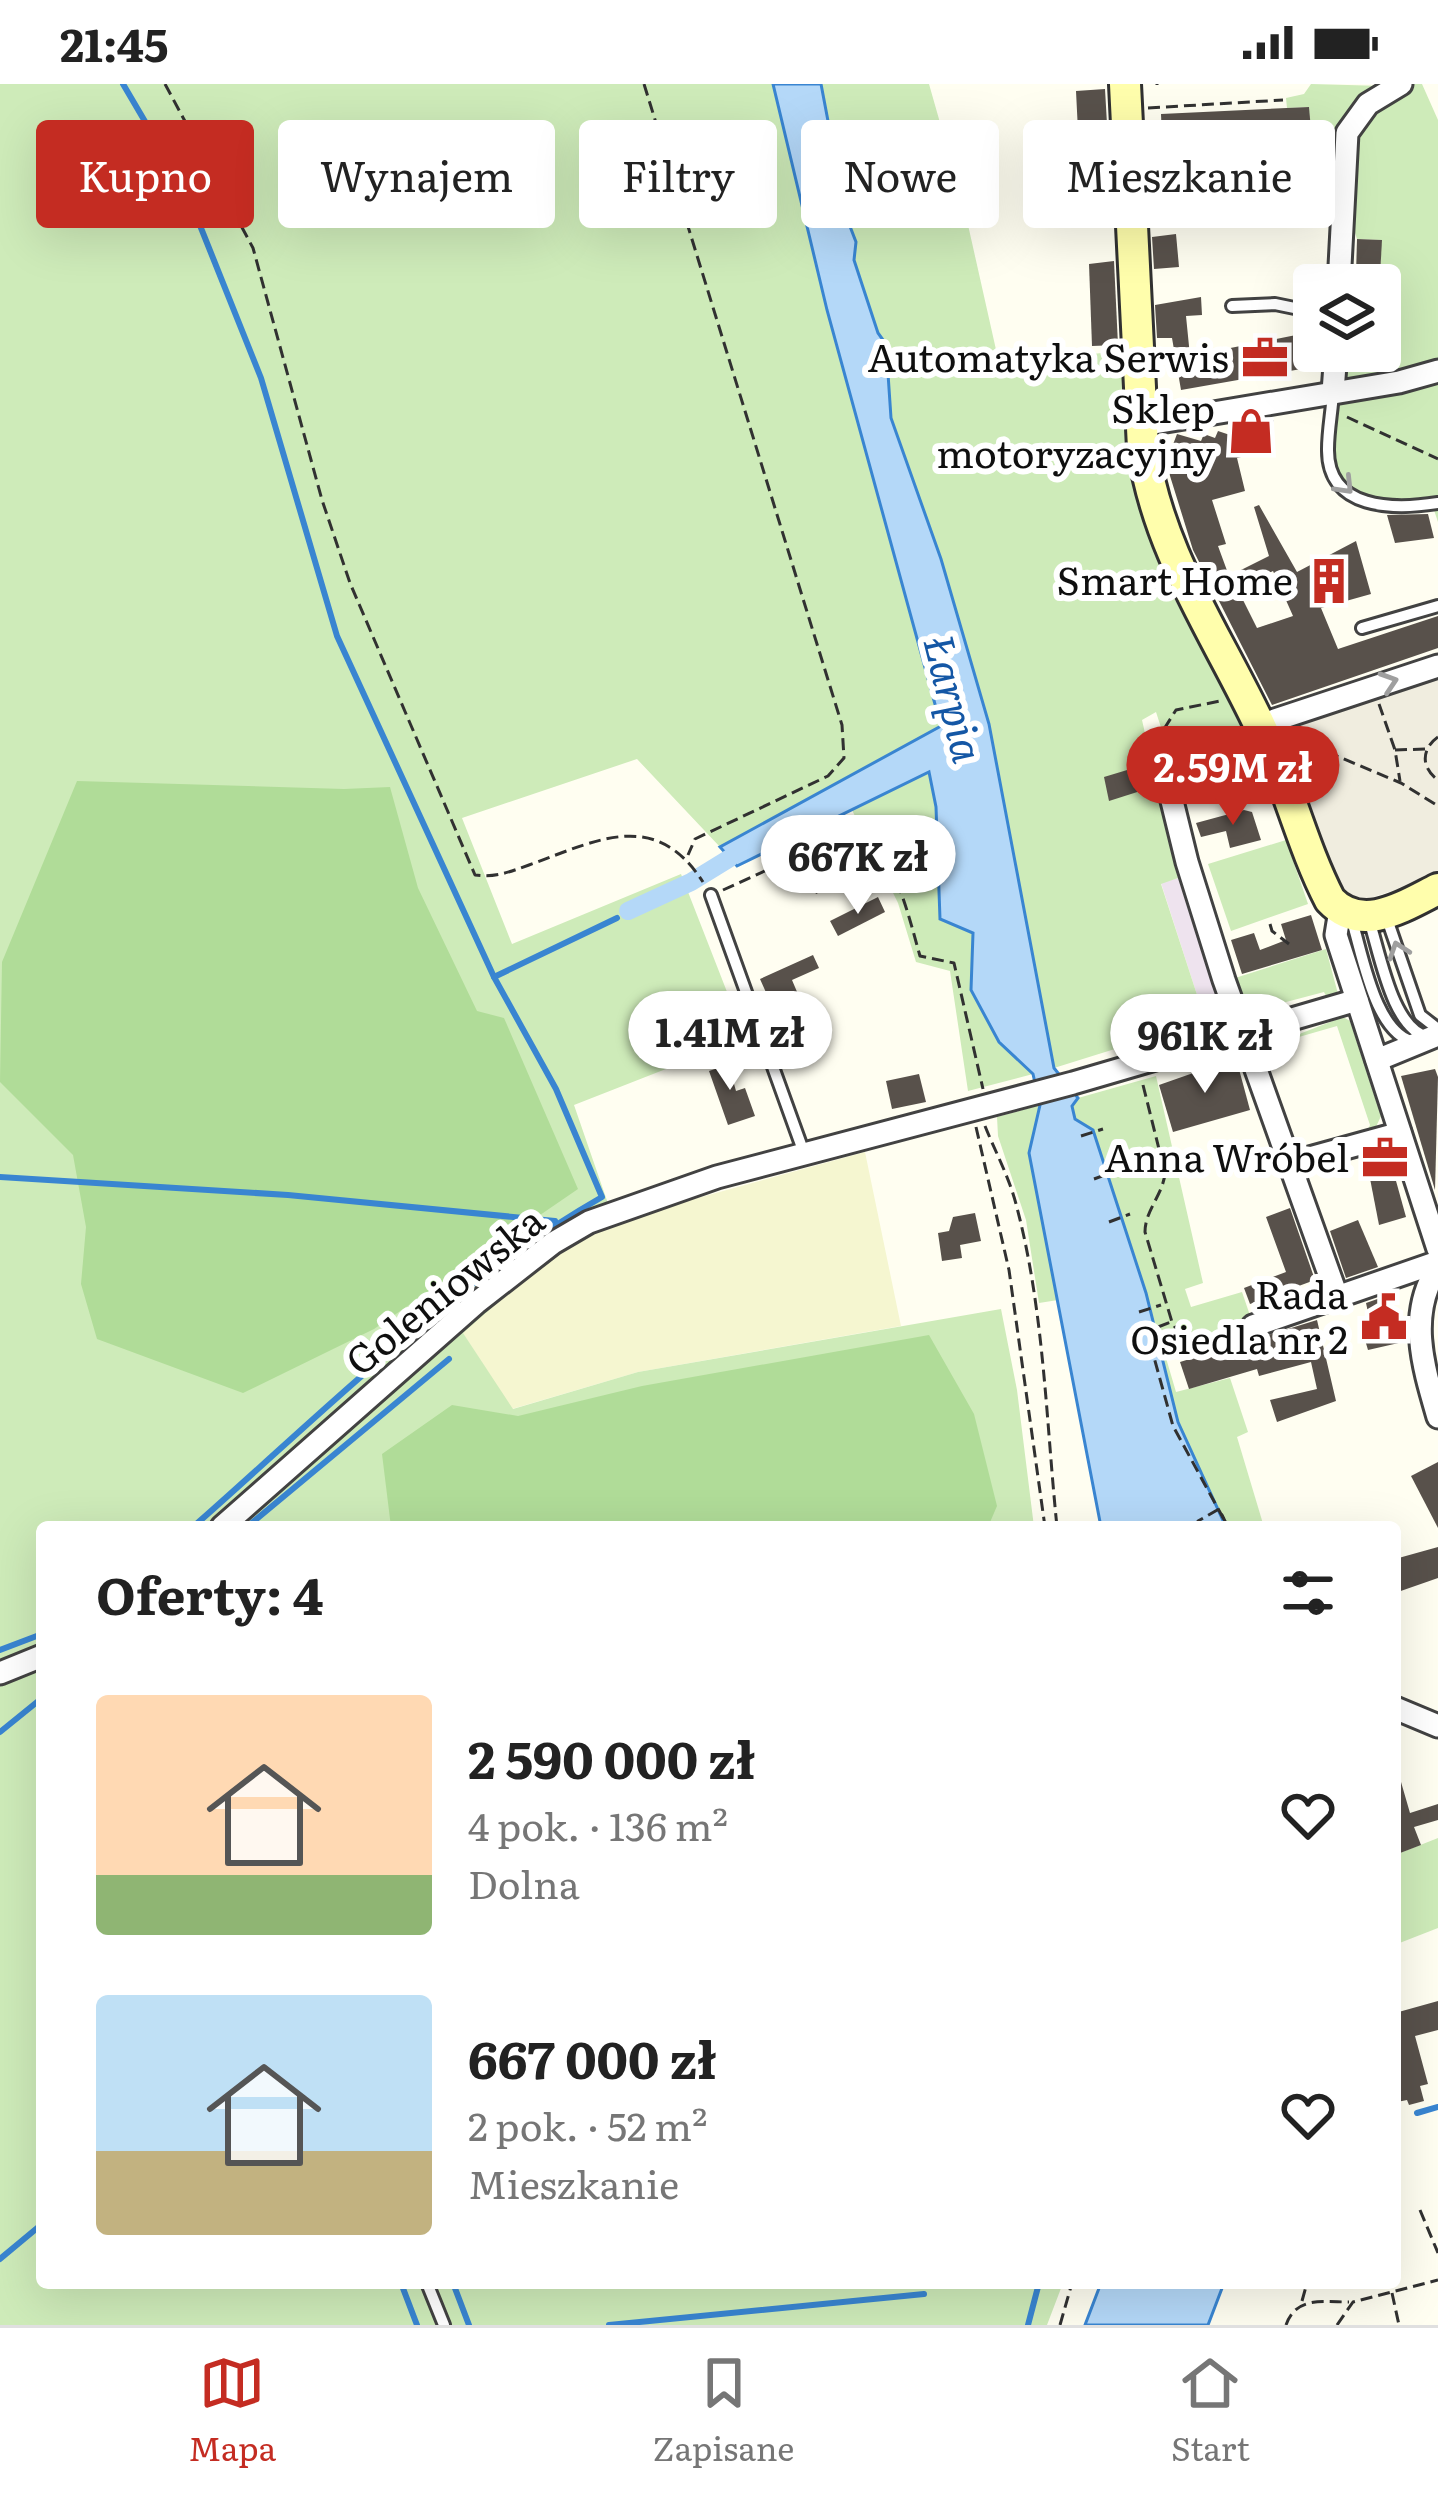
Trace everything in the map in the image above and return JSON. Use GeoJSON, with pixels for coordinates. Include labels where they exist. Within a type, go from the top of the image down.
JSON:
{"type":"FeatureCollection","features":[{"type":"Feature","properties":{"kind":"street"},"geometry":{"type":"LineString","coordinates":[[1340,264],[1347,133],[1368,104],[1401,84]]}},
{"type":"Feature","properties":{"kind":"street"},"geometry":{"type":"LineString","coordinates":[[1133,96],[1142,425],[1150,490],[1176,565],[1260,725],[1327,894],[1369,912],[1438,899]]}},
{"type":"Feature","properties":{"kind":"street"},"geometry":{"type":"LineString","coordinates":[[1142,425],[1333,401],[1438,371]]}},
{"type":"Feature","properties":{"kind":"street"},"geometry":{"type":"LineString","coordinates":[[1333,401],[1335,372]]}},
{"type":"Feature","properties":{"kind":"street"},"geometry":{"type":"LineString","coordinates":[[1260,725],[1438,666]]}},
{"type":"Feature","properties":{"kind":"street"},"geometry":{"type":"LineString","coordinates":[[1159,748],[1187,862],[1224,980],[1338,1299]]}},
{"type":"Feature","properties":{"kind":"street"},"geometry":{"type":"LineString","coordinates":[[1438,889],[1369,912],[1336,935],[1438,1249]]}},
{"type":"Feature","properties":{"kind":"street"},"geometry":{"type":"LineString","coordinates":[[1138,1064],[1358,1000]]}},
{"type":"Feature","properties":{"kind":"street"},"geometry":{"type":"LineString","coordinates":[[1377,1060],[1434,1036]]}},
{"type":"Feature","properties":{"kind":"street","name":"Goleniowska"},"geometry":{"type":"LineString","coordinates":[[229,1521],[476,1303],[553,1243],[589,1222],[640,1201],[980,1096],[1026,1096],[1138,1064]]}},
{"type":"Feature","properties":{"kind":"street"},"geometry":{"type":"LineString","coordinates":[[1291,1163],[1400,1133]]}},
{"type":"Feature","properties":{"kind":"street"},"geometry":{"type":"LineString","coordinates":[[1253,1326],[1438,1264]]}},
{"type":"Feature","properties":{"kind":"street"},"geometry":{"type":"LineString","coordinates":[[1438,1264],[1424,1300],[1419,1343],[1438,1417]]}},
{"type":"Feature","properties":{"kind":"street"},"geometry":{"type":"LineString","coordinates":[[0,1673],[36,1658]]}},
{"type":"Feature","properties":{"kind":"street"},"geometry":{"type":"LineString","coordinates":[[1401,1711],[1438,1726]]}},
{"type":"Feature","properties":{"kind":"street"},"geometry":{"type":"LineString","coordinates":[[1413,1741],[1438,1726]]}},
{"type":"Feature","properties":{"kind":"lane"},"geometry":{"type":"LineString","coordinates":[[1232,306],[1293,308]]}},
{"type":"Feature","properties":{"kind":"lane"},"geometry":{"type":"LineString","coordinates":[[1333,401],[1327,453],[1336,483],[1347,494],[1362,502],[1401,507],[1438,503]]}},
{"type":"Feature","properties":{"kind":"lane"},"geometry":{"type":"LineString","coordinates":[[1362,628],[1438,606]]}},
{"type":"Feature","properties":{"kind":"lane"},"geometry":{"type":"LineString","coordinates":[[711,895],[804,1153]]}},
{"type":"Feature","properties":{"kind":"lane"},"geometry":{"type":"LineString","coordinates":[[1369,912],[1385,1022],[1400,1038],[1434,1036]]}},
{"type":"Feature","properties":{"kind":"lane"},"geometry":{"type":"LineString","coordinates":[[1369,912],[1434,1036]]}},
{"type":"Feature","properties":{"kind":"lane"},"geometry":{"type":"LineString","coordinates":[[430,2289],[444,2325]]}},
{"type":"Feature","properties":{"kind":"path"},"geometry":{"type":"LineString","coordinates":[[165,84],[253,248],[322,500],[350,583],[475,875],[492,878],[593,842],[634,835],[661,839],[687,858],[711,895],[859,828],[872,838],[905,902],[920,956],[954,963],[980,1096],[1016,1202],[1044,1373],[1056,1521]]}},
{"type":"Feature","properties":{"kind":"path"},"geometry":{"type":"LineString","coordinates":[[644,84],[842,724],[844,758],[828,776],[695,838],[687,858]]}},
{"type":"Feature","properties":{"kind":"path"},"geometry":{"type":"LineString","coordinates":[[1133,96],[1283,100]]}},
{"type":"Feature","properties":{"kind":"path"},"geometry":{"type":"LineString","coordinates":[[1333,401],[1438,459]]}},
{"type":"Feature","properties":{"kind":"path"},"geometry":{"type":"LineString","coordinates":[[1373,687],[1401,783]]}},
{"type":"Feature","properties":{"kind":"path"},"geometry":{"type":"LineString","coordinates":[[1159,748],[1162,732],[1176,710],[1234,698]]}},
{"type":"Feature","properties":{"kind":"path"},"geometry":{"type":"LineString","coordinates":[[1292,737],[1401,783],[1436,808]]}},
{"type":"Feature","properties":{"kind":"path"},"geometry":{"type":"LineString","coordinates":[[1438,737],[1426,749],[1425,765],[1438,779]]}},
{"type":"Feature","properties":{"kind":"path"},"geometry":{"type":"LineString","coordinates":[[1395,750],[1426,749]]}},
{"type":"Feature","properties":{"kind":"path"},"geometry":{"type":"LineString","coordinates":[[1270,924],[1272,932],[1288,944]]}},
{"type":"Feature","properties":{"kind":"path"},"geometry":{"type":"LineString","coordinates":[[1138,1064],[1165,1173],[1164,1187],[1145,1219],[1145,1232],[1172,1322],[1182,1339],[1191,1342],[1253,1326]]}},
{"type":"Feature","properties":{"kind":"path"},"geometry":{"type":"LineString","coordinates":[[1081,1136],[1102,1129]]}},
{"type":"Feature","properties":{"kind":"path"},"geometry":{"type":"LineString","coordinates":[[979,1139],[1009,1270],[1044,1521]]}},
{"type":"Feature","properties":{"kind":"path"},"geometry":{"type":"LineString","coordinates":[[1094,1179],[1116,1172]]}},
{"type":"Feature","properties":{"kind":"path"},"geometry":{"type":"LineString","coordinates":[[1109,1222],[1130,1214]]}},
{"type":"Feature","properties":{"kind":"path"},"geometry":{"type":"LineString","coordinates":[[1139,1312],[1161,1305]]}},
{"type":"Feature","properties":{"kind":"path"},"geometry":{"type":"LineString","coordinates":[[1172,1322],[1158,1327],[1150,1343],[1173,1426],[1225,1521]]}},
{"type":"Feature","properties":{"kind":"path"},"geometry":{"type":"LineString","coordinates":[[1198,1521],[1219,1509]]}},
{"type":"Feature","properties":{"kind":"path"},"geometry":{"type":"LineString","coordinates":[[1420,2210],[1438,2253]]}},
{"type":"Feature","properties":{"kind":"path"},"geometry":{"type":"LineString","coordinates":[[1401,2289],[1438,2280]]}},
{"type":"Feature","properties":{"kind":"path"},"geometry":{"type":"LineString","coordinates":[[1060,2325],[1070,2289]]}},
{"type":"Feature","properties":{"kind":"path"},"geometry":{"type":"LineString","coordinates":[[1286,2325],[1305,2289]]}},
{"type":"Feature","properties":{"kind":"path"},"geometry":{"type":"LineString","coordinates":[[1301,2303],[1354,2302],[1400,2289]]}},
{"type":"Feature","properties":{"kind":"path"},"geometry":{"type":"LineString","coordinates":[[1392,2291],[1399,2325]]}},
{"type":"Feature","properties":{"kind":"path"},"geometry":{"type":"LineString","coordinates":[[1337,2325],[1354,2302]]}},
{"type":"Feature","properties":{"kind":"shaded area"},"geometry":{"type":"Polygon","coordinates":[[[1438,675],[1438,876],[1361,901],[1335,885],[1276,730],[1438,675]]]}},
{"type":"Feature","properties":{"kind":"shaded area"},"geometry":{"type":"Polygon","coordinates":[[[1178,878],[1222,1014],[1134,1043],[1128,1024],[1199,1001],[1161,883],[1178,878]]]}},
{"type":"Feature","properties":{"kind":"green space"},"geometry":{"type":"Polygon","coordinates":[[[0,84],[773,84],[801,201],[801,228],[807,228],[942,726],[720,847],[637,759],[462,818],[512,944],[681,874],[745,1038],[574,1105],[614,1221],[568,1241],[463,1333],[513,1409],[638,1372],[1001,1309],[1017,1390],[1033,1521],[36,1521],[36,2289],[1061,2289],[1047,2325],[0,2325],[0,84]]]}},
{"type":"Feature","properties":{"kind":"green space"},"geometry":{"type":"Polygon","coordinates":[[[821,84],[929,84],[939,120],[828,120],[821,84]]]}},
{"type":"Feature","properties":{"kind":"green space"},"geometry":{"type":"Polygon","coordinates":[[[1311,84],[1384,86],[1356,102],[1335,130],[1335,120],[1310,120],[1309,107],[1287,108],[1286,98],[1304,94],[1311,84]]]}},
{"type":"Feature","properties":{"kind":"green space"},"geometry":{"type":"Polygon","coordinates":[[[1422,84],[1438,120],[1438,522],[1432,504],[1362,502],[1331,471],[1335,372],[1401,372],[1401,264],[1380,264],[1381,240],[1357,239],[1348,192],[1352,147],[1361,127],[1392,95],[1422,84]]]}},
{"type":"Feature","properties":{"kind":"green space"},"geometry":{"type":"Polygon","coordinates":[[[851,228],[969,228],[999,363],[1123,351],[1129,457],[1152,548],[1266,776],[1184,798],[1156,712],[1142,720],[1178,878],[1161,884],[1199,1001],[1128,1024],[1134,1043],[1054,1068],[989,724],[941,560],[891,418],[886,344],[854,260],[856,242],[851,228]]]}},
{"type":"Feature","properties":{"kind":"green space"},"geometry":{"type":"Polygon","coordinates":[[[929,771],[973,933],[971,990],[999,1042],[1033,1074],[968,1091],[950,971],[916,962],[898,903],[852,810],[929,771]]]}},
{"type":"Feature","properties":{"kind":"green space"},"geometry":{"type":"Polygon","coordinates":[[[77,781],[390,787],[418,888],[477,1011],[504,1018],[578,1189],[374,1329],[243,1393],[97,1339],[81,1284],[86,1227],[73,1155],[0,1082],[2,962],[77,781]]]}},
{"type":"Feature","properties":{"kind":"green space"},"geometry":{"type":"Polygon","coordinates":[[[1286,840],[1308,904],[1231,931],[1208,864],[1286,840]]]}},
{"type":"Feature","properties":{"kind":"green space"},"geometry":{"type":"Polygon","coordinates":[[[1326,949],[1338,994],[1326,996],[1324,992],[1248,1012],[1232,979],[1326,949]]]}},
{"type":"Feature","properties":{"kind":"green space"},"geometry":{"type":"Polygon","coordinates":[[[1343,1017],[1350,1021],[1381,1116],[1365,1137],[1370,1125],[1337,1026],[1271,1045],[1343,1017]]]}},
{"type":"Feature","properties":{"kind":"green space"},"geometry":{"type":"Polygon","coordinates":[[[1156,1076],[1203,1283],[1185,1289],[1191,1307],[1242,1292],[1256,1333],[1166,1358],[1176,1392],[1230,1378],[1248,1432],[1237,1437],[1262,1521],[1223,1521],[1178,1422],[1146,1293],[1093,1130],[1075,1119],[1072,1106],[1078,1098],[1156,1076]]]}},
{"type":"Feature","properties":{"kind":"green space"},"geometry":{"type":"Polygon","coordinates":[[[1040,1105],[1029,1153],[1058,1300],[1039,1303],[1026,1220],[998,1136],[997,1117],[1040,1105]]]}},
{"type":"Feature","properties":{"kind":"green space"},"geometry":{"type":"Polygon","coordinates":[[[865,1152],[901,1326],[638,1372],[512,1409],[462,1332],[568,1240],[614,1221],[865,1152]]]}},
{"type":"Feature","properties":{"kind":"green space"},"geometry":{"type":"Polygon","coordinates":[[[929,1335],[974,1414],[997,1506],[991,1521],[390,1521],[382,1454],[452,1405],[518,1416],[642,1386],[929,1335]]]}},
{"type":"Feature","properties":{"kind":"green space"},"geometry":{"type":"Polygon","coordinates":[[[1438,1838],[1438,1928],[1401,1942],[1401,1853],[1438,1838]]]}},
{"type":"Feature","properties":{"kind":"water"},"geometry":{"type":"Polygon","coordinates":[[[773,84],[821,84],[828,120],[801,120],[801,201],[773,84]]]}},
{"type":"Feature","properties":{"kind":"water","name":"Łarpia"},"geometry":{"type":"Polygon","coordinates":[[[807,228],[851,228],[856,242],[854,260],[886,344],[891,418],[941,559],[989,724],[1054,1068],[1078,1098],[1072,1106],[1075,1119],[1093,1130],[1146,1293],[1178,1422],[1223,1521],[1100,1521],[1029,1153],[1040,1105],[1033,1074],[999,1042],[971,990],[973,933],[940,919],[936,807],[929,772],[737,866],[720,847],[941,726],[807,228]]]}},
{"type":"Feature","properties":{"kind":"water"},"geometry":{"type":"Polygon","coordinates":[[[1099,2289],[1222,2289],[1208,2325],[1085,2325],[1099,2289]]]}},
{"type":"Feature","properties":{"kind":"building"},"geometry":{"type":"Polygon","coordinates":[[[1105,89],[1107,120],[1077,120],[1076,91],[1105,89]]]}},
{"type":"Feature","properties":{"kind":"building"},"geometry":{"type":"Polygon","coordinates":[[[1309,107],[1310,120],[1161,120],[1161,114],[1309,107]]]}},
{"type":"Feature","properties":{"kind":"building"},"geometry":{"type":"Polygon","coordinates":[[[1176,234],[1179,267],[1154,269],[1152,237],[1176,234]]]}},
{"type":"Feature","properties":{"kind":"building"},"geometry":{"type":"Polygon","coordinates":[[[1357,239],[1382,240],[1381,264],[1356,264],[1357,239]]]}},
{"type":"Feature","properties":{"kind":"building"},"geometry":{"type":"Polygon","coordinates":[[[1114,261],[1118,345],[1092,346],[1089,264],[1114,261]]]}},
{"type":"Feature","properties":{"kind":"building"},"geometry":{"type":"Polygon","coordinates":[[[1201,297],[1202,315],[1186,316],[1190,356],[1293,336],[1293,370],[1181,390],[1172,338],[1157,338],[1155,305],[1201,297]]]}},
{"type":"Feature","properties":{"kind":"building"},"geometry":{"type":"Polygon","coordinates":[[[1274,420],[1265,445],[1254,443],[1244,451],[1245,456],[1237,458],[1245,491],[1212,500],[1226,544],[1218,546],[1229,576],[1269,556],[1254,507],[1259,505],[1297,572],[1356,541],[1371,594],[1321,608],[1338,649],[1438,616],[1438,648],[1272,705],[1193,550],[1166,463],[1177,434],[1201,441],[1204,434],[1215,438],[1218,431],[1244,434],[1247,426],[1274,420]],[[1273,571],[1237,588],[1257,628],[1293,616],[1273,571]]]}},
{"type":"Feature","properties":{"kind":"building"},"geometry":{"type":"Polygon","coordinates":[[[1428,514],[1434,538],[1395,543],[1387,515],[1428,514]]]}},
{"type":"Feature","properties":{"kind":"building"},"geometry":{"type":"Polygon","coordinates":[[[1147,764],[1153,787],[1109,801],[1104,777],[1147,764]]]}},
{"type":"Feature","properties":{"kind":"building"},"geometry":{"type":"Polygon","coordinates":[[[1252,812],[1261,840],[1230,848],[1226,831],[1201,837],[1196,823],[1252,812]]]}},
{"type":"Feature","properties":{"kind":"building"},"geometry":{"type":"Polygon","coordinates":[[[852,846],[865,870],[816,894],[804,871],[852,846]]]}},
{"type":"Feature","properties":{"kind":"building"},"geometry":{"type":"Polygon","coordinates":[[[878,897],[885,912],[838,936],[830,921],[878,897]]]}},
{"type":"Feature","properties":{"kind":"building"},"geometry":{"type":"Polygon","coordinates":[[[1311,915],[1322,950],[1242,974],[1231,940],[1254,933],[1260,950],[1286,940],[1281,924],[1311,915]]]}},
{"type":"Feature","properties":{"kind":"building"},"geometry":{"type":"Polygon","coordinates":[[[813,955],[819,968],[792,980],[803,1006],[777,1017],[760,979],[813,955]]]}},
{"type":"Feature","properties":{"kind":"building"},"geometry":{"type":"Polygon","coordinates":[[[726,1055],[736,1091],[745,1088],[755,1116],[728,1125],[709,1071],[715,1069],[712,1059],[726,1055]]]}},
{"type":"Feature","properties":{"kind":"building"},"geometry":{"type":"Polygon","coordinates":[[[1236,1058],[1250,1110],[1173,1132],[1159,1085],[1236,1058]]]}},
{"type":"Feature","properties":{"kind":"building"},"geometry":{"type":"Polygon","coordinates":[[[1435,1069],[1438,1077],[1435,1190],[1401,1076],[1435,1069]]]}},
{"type":"Feature","properties":{"kind":"building"},"geometry":{"type":"Polygon","coordinates":[[[919,1074],[926,1102],[892,1109],[886,1081],[919,1074]]]}},
{"type":"Feature","properties":{"kind":"building"},"geometry":{"type":"Polygon","coordinates":[[[1388,1152],[1406,1217],[1379,1225],[1366,1158],[1388,1152]]]}},
{"type":"Feature","properties":{"kind":"building"},"geometry":{"type":"Polygon","coordinates":[[[1290,1208],[1315,1280],[1250,1304],[1244,1288],[1286,1272],[1266,1217],[1290,1208]]]}},
{"type":"Feature","properties":{"kind":"building"},"geometry":{"type":"Polygon","coordinates":[[[975,1213],[981,1241],[960,1245],[962,1258],[942,1261],[938,1233],[949,1231],[953,1217],[975,1213]]]}},
{"type":"Feature","properties":{"kind":"building"},"geometry":{"type":"Polygon","coordinates":[[[1358,1220],[1378,1267],[1346,1278],[1330,1231],[1358,1220]]]}},
{"type":"Feature","properties":{"kind":"building"},"geometry":{"type":"Polygon","coordinates":[[[1386,1296],[1391,1299],[1403,1342],[1368,1350],[1359,1320],[1369,1317],[1366,1303],[1386,1296]]]}},
{"type":"Feature","properties":{"kind":"building"},"geometry":{"type":"Polygon","coordinates":[[[1317,1320],[1336,1401],[1277,1422],[1270,1400],[1317,1389],[1311,1362],[1259,1376],[1257,1369],[1189,1389],[1180,1362],[1317,1320]]]}},
{"type":"Feature","properties":{"kind":"building"},"geometry":{"type":"Polygon","coordinates":[[[1438,1462],[1438,1528],[1411,1476],[1438,1462]]]}},
{"type":"Feature","properties":{"kind":"building"},"geometry":{"type":"Polygon","coordinates":[[[1438,1547],[1438,1578],[1401,1591],[1401,1557],[1438,1547]]]}},
{"type":"Feature","properties":{"kind":"building"},"geometry":{"type":"Polygon","coordinates":[[[1401,1782],[1410,1813],[1438,1804],[1438,1820],[1414,1827],[1421,1845],[1401,1853],[1401,1782]]]}},
{"type":"Feature","properties":{"kind":"building"},"geometry":{"type":"Polygon","coordinates":[[[1438,2001],[1438,2030],[1415,2036],[1428,2084],[1420,2086],[1424,2101],[1409,2105],[1407,2100],[1401,2101],[1401,2011],[1438,2001]]]}},
{"type":"Feature","properties":{"kind":"waterway"},"geometry":{"type":"LineString","coordinates":[[123,84],[187,193],[261,378],[337,636],[494,977]]}},
{"type":"Feature","properties":{"kind":"waterway"},"geometry":{"type":"LineString","coordinates":[[628,911],[730,858]]}},
{"type":"Feature","properties":{"kind":"waterway"},"geometry":{"type":"LineString","coordinates":[[200,1521],[440,1309],[546,1231],[602,1197],[556,1089],[494,977],[617,918]]}},
{"type":"Feature","properties":{"kind":"waterway"},"geometry":{"type":"LineString","coordinates":[[0,1177],[288,1195],[555,1221]]}},
{"type":"Feature","properties":{"kind":"waterway"},"geometry":{"type":"LineString","coordinates":[[254,1521],[449,1359]]}},
{"type":"Feature","properties":{"kind":"waterway"},"geometry":{"type":"LineString","coordinates":[[0,1650],[36,1636]]}},
{"type":"Feature","properties":{"kind":"waterway"},"geometry":{"type":"LineString","coordinates":[[0,1732],[36,1703]]}},
{"type":"Feature","properties":{"kind":"waterway"},"geometry":{"type":"LineString","coordinates":[[1417,2113],[1438,2107]]}},
{"type":"Feature","properties":{"kind":"waterway"},"geometry":{"type":"LineString","coordinates":[[0,2259],[36,2229]]}},
{"type":"Feature","properties":{"kind":"waterway"},"geometry":{"type":"LineString","coordinates":[[403,2289],[417,2325]]}},
{"type":"Feature","properties":{"kind":"waterway"},"geometry":{"type":"LineString","coordinates":[[455,2289],[469,2325]]}},
{"type":"Feature","properties":{"kind":"waterway"},"geometry":{"type":"LineString","coordinates":[[1028,2325],[1037,2289]]}},
{"type":"Feature","properties":{"kind":"waterway"},"geometry":{"type":"LineString","coordinates":[[609,2325],[924,2294]]}},
{"type":"Feature","properties":{"kind":"place","name":"Automatyka Serwis"},"geometry":{"type":"Point","coordinates":[1265,358]}},
{"type":"Feature","properties":{"kind":"place","name":"Sklep motoryzacyjny"},"geometry":{"type":"Point","coordinates":[1251,431]}},
{"type":"Feature","properties":{"kind":"place","name":"Smart Home"},"geometry":{"type":"Point","coordinates":[1329,581]}},
{"type":"Feature","properties":{"kind":"place","name":"Anna Wróbel"},"geometry":{"type":"Point","coordinates":[1385,1158]}},
{"type":"Feature","properties":{"kind":"place","name":"Rada Osiedla nr 2"},"geometry":{"type":"Point","coordinates":[1384,1317]}}]}
